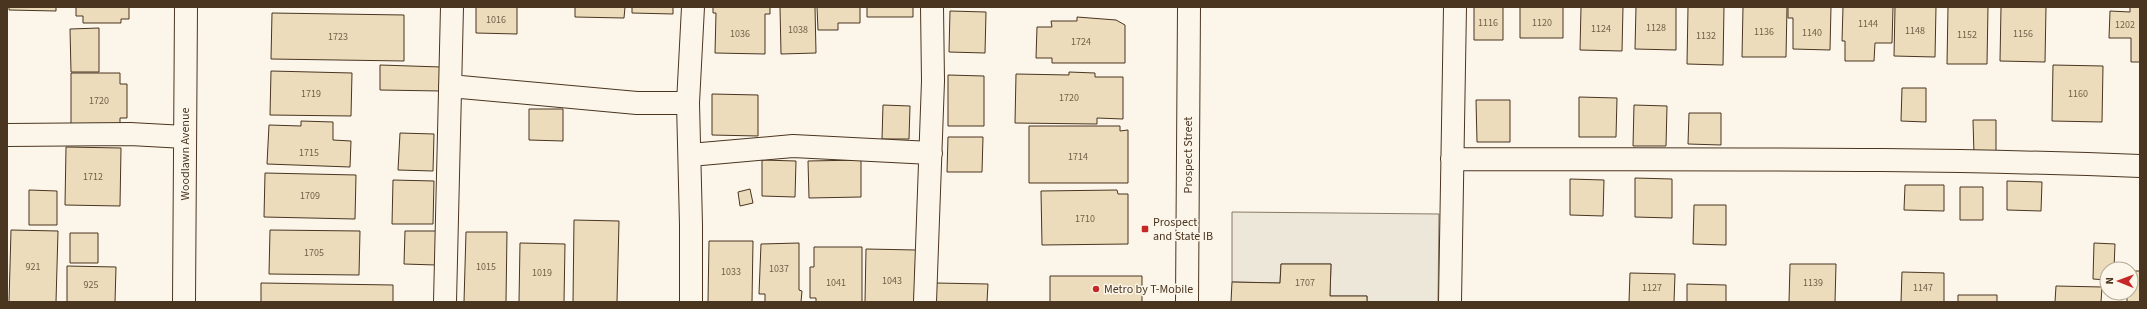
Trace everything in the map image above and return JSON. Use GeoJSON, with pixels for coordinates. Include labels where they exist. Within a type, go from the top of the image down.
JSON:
{"type":"FeatureCollection","features":[{"type":"Feature","properties":{"kind":"street","name":"Woodlawn Avenue"},"geometry":{"type":"LineString","coordinates":[[184,302],[186,7]]}},
{"type":"Feature","properties":{"kind":"street"},"geometry":{"type":"LineString","coordinates":[[445,302],[452,7]]}},
{"type":"Feature","properties":{"kind":"street"},"geometry":{"type":"LineString","coordinates":[[691,302],[690,154],[688,103],[693,7]]}},
{"type":"Feature","properties":{"kind":"street"},"geometry":{"type":"LineString","coordinates":[[925,302],[931,153],[932,7]]}},
{"type":"Feature","properties":{"kind":"street","name":"Prospect Street"},"geometry":{"type":"LineString","coordinates":[[1187,302],[1189,7]]}},
{"type":"Feature","properties":{"kind":"street"},"geometry":{"type":"LineString","coordinates":[[1450,302],[1454,7]]}},
{"type":"Feature","properties":{"kind":"street"},"geometry":{"type":"LineString","coordinates":[[450,86],[637,103],[688,103]]}},
{"type":"Feature","properties":{"kind":"street"},"geometry":{"type":"LineString","coordinates":[[7,135],[130,134],[185,137]]}},
{"type":"Feature","properties":{"kind":"street"},"geometry":{"type":"LineString","coordinates":[[690,154],[793,146],[931,153]]}},
{"type":"Feature","properties":{"kind":"street"},"geometry":{"type":"LineString","coordinates":[[1452,159],[2061,163],[2140,166]]}},
{"type":"Feature","properties":{"kind":"shaded area"},"geometry":{"type":"Polygon","coordinates":[[[1232,212],[1439,214],[1438,302],[1367,302],[1367,296],[1330,296],[1331,264],[1281,264],[1280,283],[1232,282],[1232,212]]]}},
{"type":"Feature","properties":{"kind":"building"},"geometry":{"type":"Polygon","coordinates":[[[9,7],[56,7],[56,11],[9,10],[9,7]]]}},
{"type":"Feature","properties":{"kind":"building"},"geometry":{"type":"Polygon","coordinates":[[[76,7],[129,7],[129,19],[121,19],[121,23],[83,23],[83,16],[76,16],[76,7]]]}},
{"type":"Feature","properties":{"kind":"building"},"geometry":{"type":"Polygon","coordinates":[[[476,7],[517,7],[517,34],[476,33],[476,7]]]}},
{"type":"Feature","properties":{"kind":"building"},"geometry":{"type":"Polygon","coordinates":[[[575,7],[625,7],[624,18],[575,17],[575,7]]]}},
{"type":"Feature","properties":{"kind":"building"},"geometry":{"type":"Polygon","coordinates":[[[632,7],[673,7],[673,14],[632,13],[632,7]]]}},
{"type":"Feature","properties":{"kind":"building"},"geometry":{"type":"Polygon","coordinates":[[[713,7],[770,7],[770,14],[765,14],[765,54],[715,53],[716,13],[713,13],[713,7]]]}},
{"type":"Feature","properties":{"kind":"building"},"geometry":{"type":"Polygon","coordinates":[[[780,7],[815,7],[816,53],[781,54],[780,7]]]}},
{"type":"Feature","properties":{"kind":"building"},"geometry":{"type":"Polygon","coordinates":[[[817,7],[860,7],[860,23],[838,23],[838,30],[818,30],[817,7]]]}},
{"type":"Feature","properties":{"kind":"building"},"geometry":{"type":"Polygon","coordinates":[[[867,7],[913,7],[913,17],[867,17],[867,7]]]}},
{"type":"Feature","properties":{"kind":"building"},"geometry":{"type":"Polygon","coordinates":[[[1474,7],[1503,7],[1503,40],[1474,40],[1474,7]]]}},
{"type":"Feature","properties":{"kind":"building"},"geometry":{"type":"Polygon","coordinates":[[[1520,7],[1563,7],[1563,38],[1520,38],[1520,7]]]}},
{"type":"Feature","properties":{"kind":"building"},"geometry":{"type":"Polygon","coordinates":[[[1581,7],[1623,7],[1622,51],[1580,50],[1581,7]]]}},
{"type":"Feature","properties":{"kind":"building"},"geometry":{"type":"Polygon","coordinates":[[[1636,7],[1676,7],[1676,50],[1635,49],[1636,7]]]}},
{"type":"Feature","properties":{"kind":"building"},"geometry":{"type":"Polygon","coordinates":[[[1688,7],[1724,7],[1723,65],[1687,64],[1688,7]]]}},
{"type":"Feature","properties":{"kind":"building"},"geometry":{"type":"Polygon","coordinates":[[[1743,7],[1787,7],[1786,57],[1742,57],[1743,7]]]}},
{"type":"Feature","properties":{"kind":"building"},"geometry":{"type":"Polygon","coordinates":[[[1788,7],[1831,7],[1830,50],[1793,49],[1793,18],[1788,18],[1788,7]]]}},
{"type":"Feature","properties":{"kind":"building"},"geometry":{"type":"Polygon","coordinates":[[[1843,7],[1893,7],[1892,43],[1875,43],[1874,61],[1845,61],[1845,41],[1842,41],[1843,7]]]}},
{"type":"Feature","properties":{"kind":"building"},"geometry":{"type":"Polygon","coordinates":[[[1895,7],[1936,7],[1935,57],[1894,56],[1895,7]]]}},
{"type":"Feature","properties":{"kind":"building"},"geometry":{"type":"Polygon","coordinates":[[[1948,7],[1988,7],[1987,64],[1947,64],[1948,7]]]}},
{"type":"Feature","properties":{"kind":"building"},"geometry":{"type":"Polygon","coordinates":[[[2001,7],[2046,7],[2045,62],[2000,61],[2001,7]]]}},
{"type":"Feature","properties":{"kind":"building"},"geometry":{"type":"Polygon","coordinates":[[[2130,7],[2140,7],[2140,62],[2131,62],[2131,38],[2109,38],[2110,11],[2130,12],[2130,7]]]}},
{"type":"Feature","properties":{"kind":"building"},"geometry":{"type":"Polygon","coordinates":[[[950,11],[986,12],[985,53],[949,52],[950,11]]]}},
{"type":"Feature","properties":{"kind":"building"},"geometry":{"type":"Polygon","coordinates":[[[272,13],[404,15],[404,61],[271,59],[272,13]]]}},
{"type":"Feature","properties":{"kind":"building"},"geometry":{"type":"Polygon","coordinates":[[[1077,17],[1116,20],[1125,25],[1125,63],[1052,63],[1052,58],[1036,58],[1037,27],[1052,27],[1051,21],[1077,21],[1077,17]]]}},
{"type":"Feature","properties":{"kind":"building"},"geometry":{"type":"Polygon","coordinates":[[[99,28],[99,72],[71,72],[70,29],[99,28]]]}},
{"type":"Feature","properties":{"kind":"building"},"geometry":{"type":"Polygon","coordinates":[[[380,65],[441,67],[441,91],[380,90],[380,65]]]}},
{"type":"Feature","properties":{"kind":"building"},"geometry":{"type":"Polygon","coordinates":[[[2053,65],[2103,66],[2102,122],[2052,121],[2053,65]]]}},
{"type":"Feature","properties":{"kind":"building"},"geometry":{"type":"Polygon","coordinates":[[[271,71],[352,73],[351,116],[270,115],[271,71]]]}},
{"type":"Feature","properties":{"kind":"building"},"geometry":{"type":"Polygon","coordinates":[[[1069,72],[1095,73],[1095,77],[1123,77],[1123,119],[1097,118],[1097,124],[1015,123],[1016,74],[1069,75],[1069,72]]]}},
{"type":"Feature","properties":{"kind":"building"},"geometry":{"type":"Polygon","coordinates":[[[71,73],[120,73],[120,84],[127,84],[127,118],[120,118],[120,127],[71,126],[71,73]]]}},
{"type":"Feature","properties":{"kind":"building"},"geometry":{"type":"Polygon","coordinates":[[[948,75],[984,76],[984,126],[948,126],[948,75]]]}},
{"type":"Feature","properties":{"kind":"building"},"geometry":{"type":"Polygon","coordinates":[[[1902,88],[1926,88],[1926,122],[1901,121],[1902,88]]]}},
{"type":"Feature","properties":{"kind":"building"},"geometry":{"type":"Polygon","coordinates":[[[712,94],[758,95],[758,136],[712,135],[712,94]]]}},
{"type":"Feature","properties":{"kind":"building"},"geometry":{"type":"Polygon","coordinates":[[[1579,97],[1617,98],[1616,137],[1579,137],[1579,97]]]}},
{"type":"Feature","properties":{"kind":"building"},"geometry":{"type":"Polygon","coordinates":[[[1476,100],[1510,100],[1510,142],[1477,142],[1476,100]]]}},
{"type":"Feature","properties":{"kind":"building"},"geometry":{"type":"Polygon","coordinates":[[[883,105],[910,106],[909,139],[882,139],[883,105]]]}},
{"type":"Feature","properties":{"kind":"building"},"geometry":{"type":"Polygon","coordinates":[[[1634,105],[1667,106],[1666,146],[1633,146],[1634,105]]]}},
{"type":"Feature","properties":{"kind":"building"},"geometry":{"type":"Polygon","coordinates":[[[529,109],[563,109],[563,141],[529,140],[529,109]]]}},
{"type":"Feature","properties":{"kind":"building"},"geometry":{"type":"Polygon","coordinates":[[[1689,113],[1721,113],[1721,145],[1688,144],[1689,113]]]}},
{"type":"Feature","properties":{"kind":"building"},"geometry":{"type":"Polygon","coordinates":[[[1973,120],[1996,120],[1996,155],[1974,155],[1973,120]]]}},
{"type":"Feature","properties":{"kind":"building"},"geometry":{"type":"Polygon","coordinates":[[[301,121],[333,122],[333,140],[351,141],[350,167],[267,164],[269,125],[301,126],[301,121]]]}},
{"type":"Feature","properties":{"kind":"building"},"geometry":{"type":"Polygon","coordinates":[[[1029,126],[1120,126],[1120,131],[1128,130],[1128,183],[1029,183],[1029,126]]]}},
{"type":"Feature","properties":{"kind":"building"},"geometry":{"type":"Polygon","coordinates":[[[400,133],[434,134],[433,171],[398,170],[400,133]]]}},
{"type":"Feature","properties":{"kind":"building"},"geometry":{"type":"Polygon","coordinates":[[[948,137],[983,137],[982,172],[947,172],[948,137]]]}},
{"type":"Feature","properties":{"kind":"building"},"geometry":{"type":"Polygon","coordinates":[[[66,147],[121,148],[120,206],[65,205],[66,147]]]}},
{"type":"Feature","properties":{"kind":"building"},"geometry":{"type":"Polygon","coordinates":[[[762,160],[796,161],[795,197],[762,196],[762,160]]]}},
{"type":"Feature","properties":{"kind":"building"},"geometry":{"type":"Polygon","coordinates":[[[861,160],[861,197],[809,198],[808,161],[861,160]]]}},
{"type":"Feature","properties":{"kind":"building"},"geometry":{"type":"Polygon","coordinates":[[[265,173],[356,175],[355,219],[264,217],[265,173]]]}},
{"type":"Feature","properties":{"kind":"building"},"geometry":{"type":"Polygon","coordinates":[[[1635,178],[1672,179],[1672,218],[1635,217],[1635,178]]]}},
{"type":"Feature","properties":{"kind":"building"},"geometry":{"type":"Polygon","coordinates":[[[1570,179],[1604,180],[1603,216],[1570,215],[1570,179]]]}},
{"type":"Feature","properties":{"kind":"building"},"geometry":{"type":"Polygon","coordinates":[[[393,180],[434,181],[433,224],[392,224],[393,180]]]}},
{"type":"Feature","properties":{"kind":"building"},"geometry":{"type":"Polygon","coordinates":[[[2007,181],[2042,182],[2041,211],[2007,210],[2007,181]]]}},
{"type":"Feature","properties":{"kind":"building"},"geometry":{"type":"Polygon","coordinates":[[[1905,185],[1944,185],[1944,211],[1904,210],[1905,185]]]}},
{"type":"Feature","properties":{"kind":"building"},"geometry":{"type":"Polygon","coordinates":[[[1960,187],[1983,187],[1983,220],[1960,220],[1960,187]]]}},
{"type":"Feature","properties":{"kind":"building"},"geometry":{"type":"Polygon","coordinates":[[[750,189],[753,203],[740,206],[738,192],[750,189]]]}},
{"type":"Feature","properties":{"kind":"building"},"geometry":{"type":"Polygon","coordinates":[[[29,190],[57,191],[57,225],[29,225],[29,190]]]}},
{"type":"Feature","properties":{"kind":"building"},"geometry":{"type":"Polygon","coordinates":[[[1117,190],[1118,194],[1128,194],[1128,244],[1042,245],[1041,191],[1117,190]]]}},
{"type":"Feature","properties":{"kind":"building"},"geometry":{"type":"Polygon","coordinates":[[[1694,205],[1726,205],[1726,245],[1693,244],[1694,205]]]}},
{"type":"Feature","properties":{"kind":"building"},"geometry":{"type":"Polygon","coordinates":[[[574,220],[619,221],[617,302],[573,302],[574,220]]]}},
{"type":"Feature","properties":{"kind":"building"},"geometry":{"type":"Polygon","coordinates":[[[11,230],[58,231],[56,302],[9,302],[11,230]]]}},
{"type":"Feature","properties":{"kind":"building"},"geometry":{"type":"Polygon","coordinates":[[[270,230],[360,231],[359,275],[269,274],[270,230]]]}},
{"type":"Feature","properties":{"kind":"building"},"geometry":{"type":"Polygon","coordinates":[[[405,231],[436,231],[436,265],[404,264],[405,231]]]}},
{"type":"Feature","properties":{"kind":"building"},"geometry":{"type":"Polygon","coordinates":[[[466,232],[507,232],[506,302],[464,302],[466,232]]]}},
{"type":"Feature","properties":{"kind":"building"},"geometry":{"type":"Polygon","coordinates":[[[70,233],[98,233],[98,263],[70,263],[70,233]]]}},
{"type":"Feature","properties":{"kind":"building"},"geometry":{"type":"Polygon","coordinates":[[[709,241],[753,241],[752,302],[708,302],[709,241]]]}},
{"type":"Feature","properties":{"kind":"building"},"geometry":{"type":"Polygon","coordinates":[[[520,243],[565,244],[564,302],[519,302],[520,243]]]}},
{"type":"Feature","properties":{"kind":"building"},"geometry":{"type":"Polygon","coordinates":[[[799,243],[799,290],[802,291],[801,302],[765,302],[765,294],[759,294],[761,244],[799,243]]]}},
{"type":"Feature","properties":{"kind":"building"},"geometry":{"type":"Polygon","coordinates":[[[2094,243],[2115,244],[2114,261],[2099,261],[2099,279],[2093,279],[2094,243]]]}},
{"type":"Feature","properties":{"kind":"building"},"geometry":{"type":"Polygon","coordinates":[[[814,247],[862,247],[862,302],[816,302],[816,298],[810,298],[810,267],[814,267],[814,247]]]}},
{"type":"Feature","properties":{"kind":"building"},"geometry":{"type":"Polygon","coordinates":[[[866,249],[916,250],[914,302],[865,302],[866,249]]]}},
{"type":"Feature","properties":{"kind":"building"},"geometry":{"type":"Polygon","coordinates":[[[1281,264],[1331,264],[1330,296],[1367,296],[1367,302],[1231,302],[1232,282],[1280,283],[1281,264]]]}},
{"type":"Feature","properties":{"kind":"building"},"geometry":{"type":"Polygon","coordinates":[[[1790,264],[1836,264],[1835,302],[1789,302],[1790,264]]]}},
{"type":"Feature","properties":{"kind":"building"},"geometry":{"type":"Polygon","coordinates":[[[67,266],[116,267],[115,302],[67,302],[67,266]]]}},
{"type":"Feature","properties":{"kind":"building"},"geometry":{"type":"Polygon","coordinates":[[[2140,271],[2140,302],[2127,302],[2139,301],[2140,271]]]}},
{"type":"Feature","properties":{"kind":"building"},"geometry":{"type":"Polygon","coordinates":[[[1902,272],[1944,273],[1944,302],[1901,302],[1902,272]]]}},
{"type":"Feature","properties":{"kind":"building"},"geometry":{"type":"Polygon","coordinates":[[[1630,273],[1675,274],[1674,302],[1629,302],[1630,273]]]}},
{"type":"Feature","properties":{"kind":"building","name":"Metro by T-Mobile"},"geometry":{"type":"Polygon","coordinates":[[[1050,276],[1142,276],[1142,302],[1050,302],[1050,276]]]}},
{"type":"Feature","properties":{"kind":"building"},"geometry":{"type":"Polygon","coordinates":[[[261,283],[393,285],[393,302],[261,302],[261,283]]]}},
{"type":"Feature","properties":{"kind":"building"},"geometry":{"type":"Polygon","coordinates":[[[936,283],[988,284],[987,302],[936,302],[936,283]]]}},
{"type":"Feature","properties":{"kind":"building"},"geometry":{"type":"Polygon","coordinates":[[[1687,284],[1726,285],[1726,302],[1687,302],[1687,284]]]}},
{"type":"Feature","properties":{"kind":"building"},"geometry":{"type":"Polygon","coordinates":[[[2056,286],[2099,287],[2099,301],[2101,302],[2055,302],[2056,286]]]}},
{"type":"Feature","properties":{"kind":"building"},"geometry":{"type":"Polygon","coordinates":[[[1958,295],[1997,295],[1997,302],[1958,302],[1958,295]]]}},
{"type":"Feature","properties":{"kind":"place","name":"Prospect and State IB"},"geometry":{"type":"Point","coordinates":[1145,229]}},
{"type":"Feature","properties":{"kind":"place","name":"Metro by T-Mobile"},"geometry":{"type":"Point","coordinates":[1096,289]}}]}
